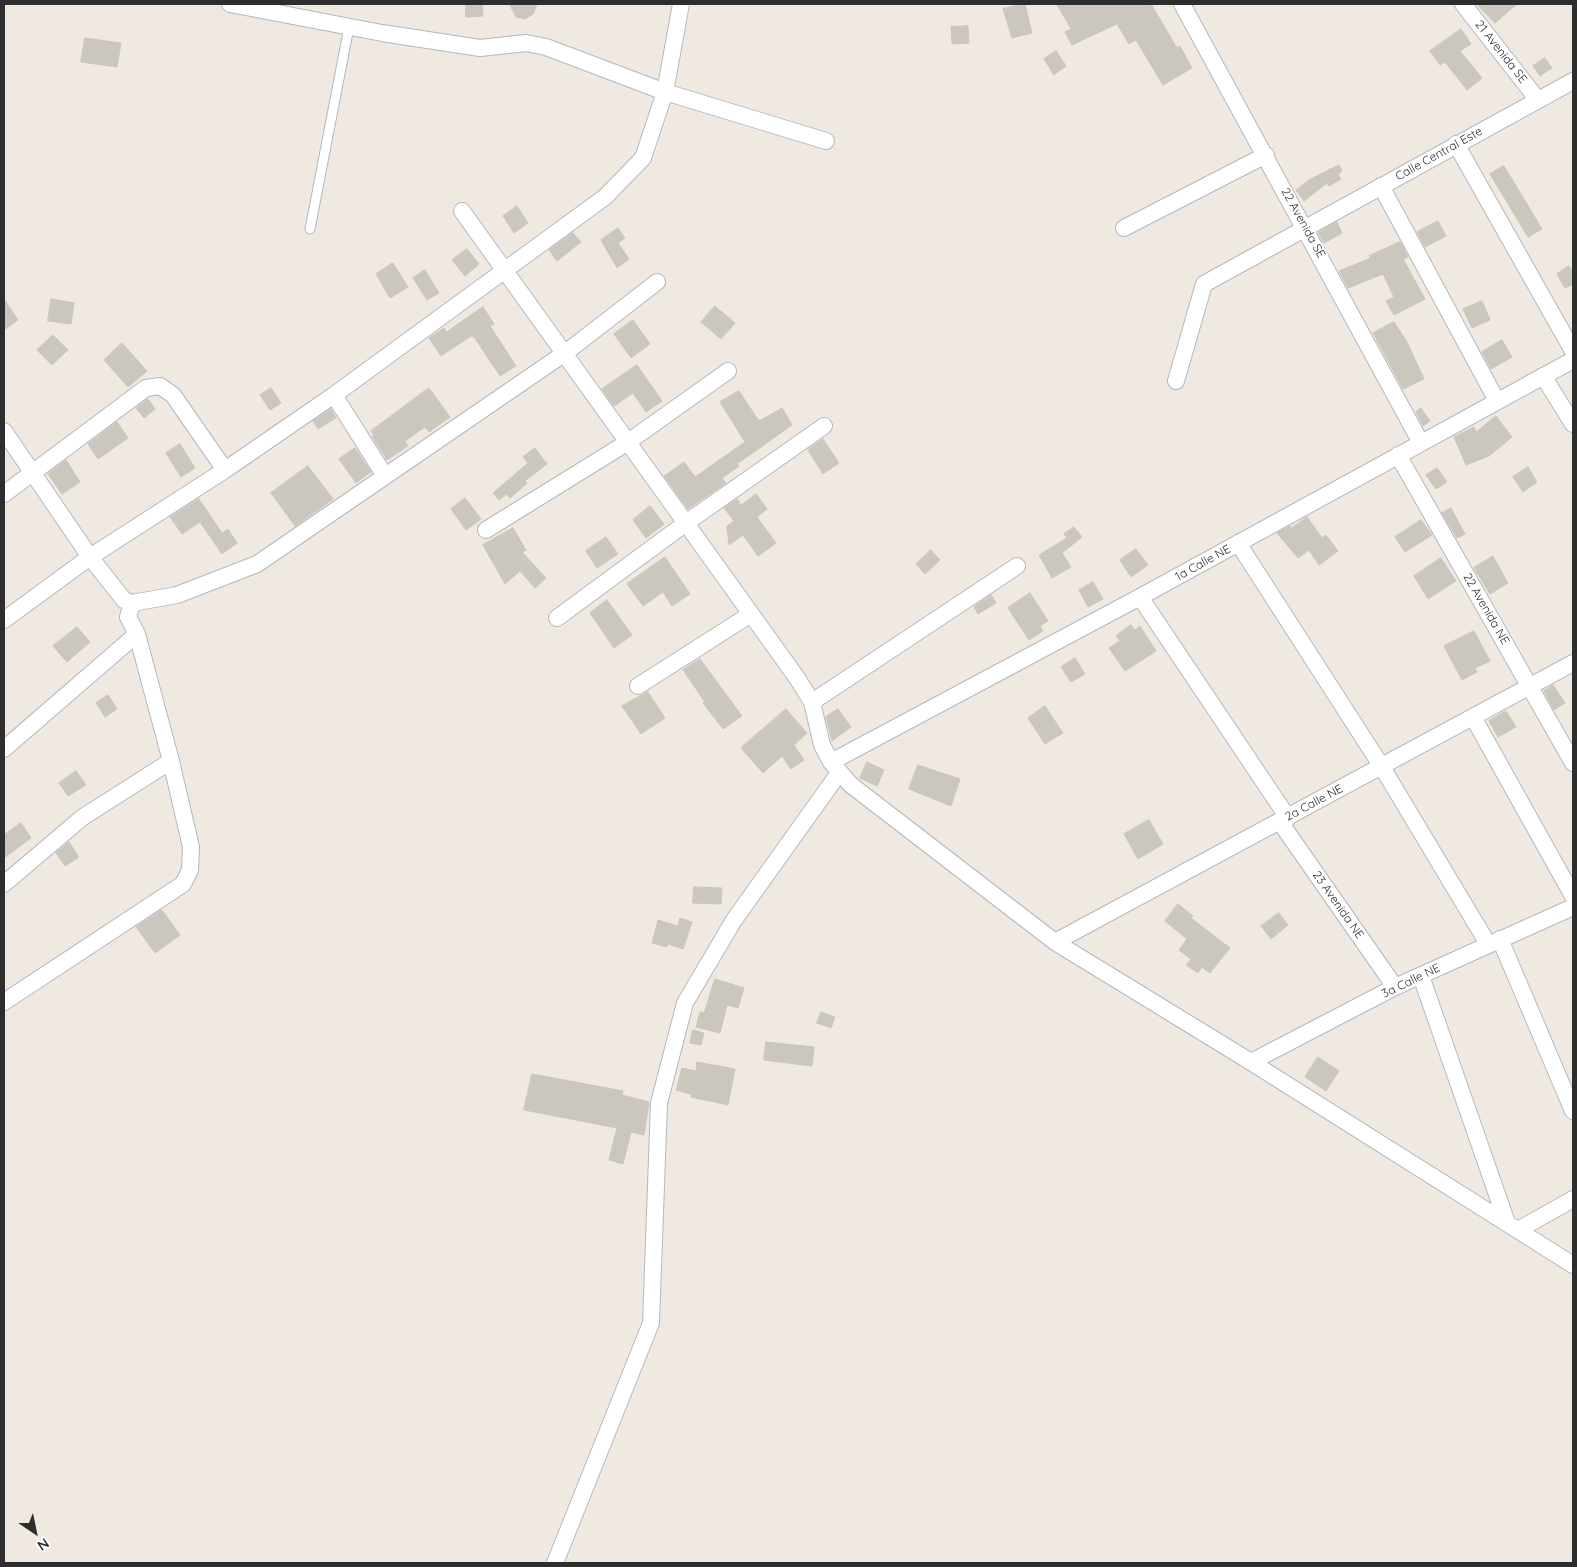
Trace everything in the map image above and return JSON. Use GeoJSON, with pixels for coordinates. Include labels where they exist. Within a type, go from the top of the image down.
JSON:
{"type":"FeatureCollection","features":[{"type":"Feature","properties":{"kind":"street"},"geometry":{"type":"LineString","coordinates":[[230,4],[349,27],[480,48],[526,43],[546,46],[665,92],[826,141]]}},
{"type":"Feature","properties":{"kind":"street"},"geometry":{"type":"LineString","coordinates":[[4,620],[90,557],[225,470],[334,395],[605,197],[643,158],[665,92],[680,4]]}},
{"type":"Feature","properties":{"kind":"street","name":"22 Avenida SE"},"geometry":{"type":"LineString","coordinates":[[1182,4],[1266,155],[1421,443]]}},
{"type":"Feature","properties":{"kind":"street","name":"21 Avenida SE"},"geometry":{"type":"LineString","coordinates":[[1463,4],[1538,100]]}},
{"type":"Feature","properties":{"kind":"street","name":"Calle Central Este"},"geometry":{"type":"LineString","coordinates":[[1176,381],[1204,284],[1573,81]]}},
{"type":"Feature","properties":{"kind":"street"},"geometry":{"type":"LineString","coordinates":[[1456,144],[1573,351]]}},
{"type":"Feature","properties":{"kind":"street"},"geometry":{"type":"LineString","coordinates":[[1124,228],[1266,155]]}},
{"type":"Feature","properties":{"kind":"street"},"geometry":{"type":"LineString","coordinates":[[1381,186],[1497,401]]}},
{"type":"Feature","properties":{"kind":"street"},"geometry":{"type":"LineString","coordinates":[[462,211],[686,522],[812,702],[822,745],[835,768],[875,805],[1055,942],[1252,1062],[1573,1264]]}},
{"type":"Feature","properties":{"kind":"street"},"geometry":{"type":"LineString","coordinates":[[4,431],[90,557],[124,600],[132,603],[176,595],[257,564],[565,353],[657,282]]}},
{"type":"Feature","properties":{"kind":"street","name":"1a Calle NE"},"geometry":{"type":"LineString","coordinates":[[835,768],[1140,597],[1573,360]]}},
{"type":"Feature","properties":{"kind":"street"},"geometry":{"type":"LineString","coordinates":[[486,530],[628,442],[728,371]]}},
{"type":"Feature","properties":{"kind":"street"},"geometry":{"type":"LineString","coordinates":[[1543,376],[1573,424]]}},
{"type":"Feature","properties":{"kind":"street"},"geometry":{"type":"LineString","coordinates":[[4,494],[146,388],[160,386],[173,395],[225,470]]}},
{"type":"Feature","properties":{"kind":"street"},"geometry":{"type":"LineString","coordinates":[[334,395],[385,476]]}},
{"type":"Feature","properties":{"kind":"street"},"geometry":{"type":"LineString","coordinates":[[557,618],[686,522],[824,426]]}},
{"type":"Feature","properties":{"kind":"street","name":"22 Avenida NE"},"geometry":{"type":"LineString","coordinates":[[1398,455],[1573,763]]}},
{"type":"Feature","properties":{"kind":"street"},"geometry":{"type":"LineString","coordinates":[[1238,543],[1494,941],[1573,1111]]}},
{"type":"Feature","properties":{"kind":"street"},"geometry":{"type":"LineString","coordinates":[[812,702],[1017,566]]}},
{"type":"Feature","properties":{"kind":"street","name":"23 Avenida NE"},"geometry":{"type":"LineString","coordinates":[[1140,597],[1284,820],[1396,987]]}},
{"type":"Feature","properties":{"kind":"street"},"geometry":{"type":"LineString","coordinates":[[4,1002],[183,884],[190,870],[191,847],[171,761],[137,634],[128,617],[132,603]]}},
{"type":"Feature","properties":{"kind":"street"},"geometry":{"type":"LineString","coordinates":[[638,686],[751,614]]}},
{"type":"Feature","properties":{"kind":"street"},"geometry":{"type":"LineString","coordinates":[[4,749],[137,634]]}},
{"type":"Feature","properties":{"kind":"street","name":"2a Calle NE"},"geometry":{"type":"LineString","coordinates":[[1055,942],[1573,663]]}},
{"type":"Feature","properties":{"kind":"street"},"geometry":{"type":"LineString","coordinates":[[1473,717],[1573,896]]}},
{"type":"Feature","properties":{"kind":"street"},"geometry":{"type":"LineString","coordinates":[[4,884],[83,817],[171,761]]}},
{"type":"Feature","properties":{"kind":"street"},"geometry":{"type":"LineString","coordinates":[[556,1563],[651,1323],[659,1102],[685,1003],[734,920],[835,768]]}},
{"type":"Feature","properties":{"kind":"street","name":"3a Calle NE"},"geometry":{"type":"LineString","coordinates":[[1252,1062],[1396,987],[1494,941],[1573,907]]}},
{"type":"Feature","properties":{"kind":"street"},"geometry":{"type":"LineString","coordinates":[[1421,976],[1512,1226]]}},
{"type":"Feature","properties":{"kind":"street"},"geometry":{"type":"LineString","coordinates":[[1512,1226],[1573,1199]]}},
{"type":"Feature","properties":{"kind":"lane"},"geometry":{"type":"LineString","coordinates":[[310,229],[349,27]]}},
{"type":"Feature","properties":{"kind":"building"},"geometry":{"type":"Polygon","coordinates":[[[466,4],[482,4],[483,16],[466,17],[466,4]]]}},
{"type":"Feature","properties":{"kind":"building"},"geometry":{"type":"Polygon","coordinates":[[[510,4],[537,4],[533,14],[525,19],[516,17],[510,4]]]}},
{"type":"Feature","properties":{"kind":"building"},"geometry":{"type":"Polygon","coordinates":[[[1025,4],[1032,33],[1012,38],[1003,9],[1025,4]]]}},
{"type":"Feature","properties":{"kind":"building"},"geometry":{"type":"Polygon","coordinates":[[[1057,4],[1151,4],[1177,48],[1180,46],[1192,68],[1163,85],[1136,40],[1129,44],[1117,24],[1072,45],[1065,32],[1071,29],[1057,4]]]}},
{"type":"Feature","properties":{"kind":"building"},"geometry":{"type":"Polygon","coordinates":[[[1477,4],[1517,4],[1495,23],[1477,4]]]}},
{"type":"Feature","properties":{"kind":"building"},"geometry":{"type":"Polygon","coordinates":[[[968,26],[969,43],[952,44],[951,27],[968,26]]]}},
{"type":"Feature","properties":{"kind":"building"},"geometry":{"type":"Polygon","coordinates":[[[1461,29],[1471,44],[1460,51],[1482,78],[1467,90],[1445,62],[1440,65],[1430,51],[1461,29]]]}},
{"type":"Feature","properties":{"kind":"building"},"geometry":{"type":"Polygon","coordinates":[[[85,38],[121,43],[117,67],[81,62],[85,38]]]}},
{"type":"Feature","properties":{"kind":"building"},"geometry":{"type":"Polygon","coordinates":[[[1056,51],[1066,66],[1054,75],[1044,59],[1056,51]]]}},
{"type":"Feature","properties":{"kind":"building"},"geometry":{"type":"Polygon","coordinates":[[[1545,58],[1552,68],[1540,76],[1533,66],[1545,58]]]}},
{"type":"Feature","properties":{"kind":"building"},"geometry":{"type":"Polygon","coordinates":[[[1339,165],[1342,171],[1338,174],[1341,179],[1329,186],[1327,183],[1304,201],[1296,190],[1309,180],[1339,165]]]}},
{"type":"Feature","properties":{"kind":"building"},"geometry":{"type":"Polygon","coordinates":[[[1504,166],[1542,229],[1528,237],[1490,174],[1504,166]]]}},
{"type":"Feature","properties":{"kind":"building"},"geometry":{"type":"Polygon","coordinates":[[[517,206],[528,223],[514,233],[503,216],[517,206]]]}},
{"type":"Feature","properties":{"kind":"building"},"geometry":{"type":"Polygon","coordinates":[[[1438,221],[1446,236],[1425,247],[1417,232],[1438,221]]]}},
{"type":"Feature","properties":{"kind":"building"},"geometry":{"type":"Polygon","coordinates":[[[1337,222],[1342,233],[1324,243],[1318,233],[1337,222]]]}},
{"type":"Feature","properties":{"kind":"building"},"geometry":{"type":"Polygon","coordinates":[[[618,228],[625,238],[618,243],[629,259],[617,268],[601,240],[618,228]]]}},
{"type":"Feature","properties":{"kind":"building"},"geometry":{"type":"Polygon","coordinates":[[[573,233],[581,242],[557,261],[549,250],[573,233]]]}},
{"type":"Feature","properties":{"kind":"building"},"geometry":{"type":"Polygon","coordinates":[[[1400,242],[1408,257],[1403,259],[1425,299],[1394,315],[1386,301],[1394,297],[1383,274],[1348,288],[1339,271],[1371,258],[1369,256],[1400,242]]]}},
{"type":"Feature","properties":{"kind":"building"},"geometry":{"type":"Polygon","coordinates":[[[467,249],[479,264],[465,276],[452,260],[467,249]]]}},
{"type":"Feature","properties":{"kind":"building"},"geometry":{"type":"Polygon","coordinates":[[[393,263],[408,287],[390,298],[376,274],[393,263]]]}},
{"type":"Feature","properties":{"kind":"building"},"geometry":{"type":"Polygon","coordinates":[[[1569,266],[1573,273],[1573,284],[1565,288],[1557,274],[1569,266]]]}},
{"type":"Feature","properties":{"kind":"building"},"geometry":{"type":"Polygon","coordinates":[[[425,270],[439,293],[427,300],[413,278],[425,270]]]}},
{"type":"Feature","properties":{"kind":"building"},"geometry":{"type":"Polygon","coordinates":[[[4,299],[18,320],[4,330],[4,299]]]}},
{"type":"Feature","properties":{"kind":"building"},"geometry":{"type":"Polygon","coordinates":[[[51,299],[74,303],[71,324],[48,321],[51,299]]]}},
{"type":"Feature","properties":{"kind":"building"},"geometry":{"type":"Polygon","coordinates":[[[1482,301],[1490,320],[1472,328],[1463,309],[1482,301]]]}},
{"type":"Feature","properties":{"kind":"building"},"geometry":{"type":"Polygon","coordinates":[[[715,306],[735,323],[721,339],[701,322],[715,306]]]}},
{"type":"Feature","properties":{"kind":"building"},"geometry":{"type":"Polygon","coordinates":[[[483,307],[494,324],[490,326],[516,366],[500,376],[474,337],[471,336],[441,356],[429,338],[444,328],[446,332],[483,307]]]}},
{"type":"Feature","properties":{"kind":"building"},"geometry":{"type":"Polygon","coordinates":[[[633,320],[650,344],[631,358],[614,334],[633,320]]]}},
{"type":"Feature","properties":{"kind":"building"},"geometry":{"type":"Polygon","coordinates":[[[1394,322],[1407,342],[1424,379],[1403,389],[1373,333],[1394,322]]]}},
{"type":"Feature","properties":{"kind":"building"},"geometry":{"type":"Polygon","coordinates":[[[53,335],[68,350],[52,365],[37,350],[53,335]]]}},
{"type":"Feature","properties":{"kind":"building"},"geometry":{"type":"Polygon","coordinates":[[[1502,340],[1512,357],[1491,369],[1482,352],[1502,340]]]}},
{"type":"Feature","properties":{"kind":"building"},"geometry":{"type":"Polygon","coordinates":[[[122,343],[147,371],[128,387],[104,360],[122,343]]]}},
{"type":"Feature","properties":{"kind":"building"},"geometry":{"type":"Polygon","coordinates":[[[637,365],[662,401],[646,412],[633,393],[614,406],[602,389],[637,365]]]}},
{"type":"Feature","properties":{"kind":"building"},"geometry":{"type":"Polygon","coordinates":[[[271,388],[281,403],[270,410],[260,395],[271,388]]]}},
{"type":"Feature","properties":{"kind":"building"},"geometry":{"type":"Polygon","coordinates":[[[429,388],[450,417],[429,432],[425,427],[405,441],[408,446],[387,460],[372,436],[374,435],[371,431],[429,388]]]}},
{"type":"Feature","properties":{"kind":"building"},"geometry":{"type":"Polygon","coordinates":[[[739,391],[759,421],[782,408],[792,425],[737,464],[739,466],[722,478],[726,483],[688,509],[664,476],[684,462],[695,477],[745,442],[720,402],[739,391]]]}},
{"type":"Feature","properties":{"kind":"building"},"geometry":{"type":"Polygon","coordinates":[[[148,399],[155,409],[144,418],[136,408],[148,399]]]}},
{"type":"Feature","properties":{"kind":"building"},"geometry":{"type":"Polygon","coordinates":[[[1421,408],[1430,421],[1423,426],[1416,412],[1421,408]]]}},
{"type":"Feature","properties":{"kind":"building"},"geometry":{"type":"Polygon","coordinates":[[[331,409],[336,418],[318,429],[313,421],[331,409]]]}},
{"type":"Feature","properties":{"kind":"building"},"geometry":{"type":"Polygon","coordinates":[[[1496,416],[1512,437],[1489,456],[1466,465],[1454,437],[1474,427],[1476,432],[1496,416]]]}},
{"type":"Feature","properties":{"kind":"building"},"geometry":{"type":"Polygon","coordinates":[[[117,422],[128,438],[98,459],[88,444],[117,422]]]}},
{"type":"Feature","properties":{"kind":"building"},"geometry":{"type":"Polygon","coordinates":[[[823,439],[839,463],[823,474],[808,450],[823,439]]]}},
{"type":"Feature","properties":{"kind":"building"},"geometry":{"type":"Polygon","coordinates":[[[180,444],[195,468],[181,477],[166,453],[180,444]]]}},
{"type":"Feature","properties":{"kind":"building"},"geometry":{"type":"Polygon","coordinates":[[[355,448],[371,472],[356,483],[339,459],[355,448]]]}},
{"type":"Feature","properties":{"kind":"building"},"geometry":{"type":"Polygon","coordinates":[[[535,448],[547,464],[525,481],[527,483],[510,498],[507,494],[499,500],[493,493],[528,463],[523,457],[535,448]]]}},
{"type":"Feature","properties":{"kind":"building"},"geometry":{"type":"Polygon","coordinates":[[[66,460],[80,482],[62,494],[48,474],[66,460]]]}},
{"type":"Feature","properties":{"kind":"building"},"geometry":{"type":"Polygon","coordinates":[[[308,466],[333,499],[295,526],[271,493],[308,466]]]}},
{"type":"Feature","properties":{"kind":"building"},"geometry":{"type":"Polygon","coordinates":[[[1528,467],[1537,482],[1523,492],[1513,477],[1528,467]]]}},
{"type":"Feature","properties":{"kind":"building"},"geometry":{"type":"Polygon","coordinates":[[[1437,468],[1447,482],[1436,489],[1426,475],[1437,468]]]}},
{"type":"Feature","properties":{"kind":"building"},"geometry":{"type":"Polygon","coordinates":[[[756,494],[767,509],[757,517],[776,543],[758,556],[743,535],[729,545],[727,526],[734,521],[724,508],[737,499],[741,505],[756,494]]]}},
{"type":"Feature","properties":{"kind":"building"},"geometry":{"type":"Polygon","coordinates":[[[465,498],[481,519],[466,530],[451,509],[465,498]]]}},
{"type":"Feature","properties":{"kind":"building"},"geometry":{"type":"Polygon","coordinates":[[[199,499],[222,533],[228,529],[237,543],[222,554],[200,522],[182,534],[170,517],[199,499]]]}},
{"type":"Feature","properties":{"kind":"building"},"geometry":{"type":"Polygon","coordinates":[[[650,506],[664,524],[646,538],[633,520],[650,506]]]}},
{"type":"Feature","properties":{"kind":"building"},"geometry":{"type":"Polygon","coordinates":[[[1451,508],[1465,534],[1457,538],[1442,513],[1451,508]]]}},
{"type":"Feature","properties":{"kind":"building"},"geometry":{"type":"Polygon","coordinates":[[[1307,517],[1322,538],[1326,535],[1338,551],[1319,565],[1309,550],[1298,558],[1277,533],[1290,526],[1291,528],[1307,517]]]}},
{"type":"Feature","properties":{"kind":"building"},"geometry":{"type":"Polygon","coordinates":[[[1421,520],[1432,535],[1405,552],[1395,537],[1421,520]]]}},
{"type":"Feature","properties":{"kind":"building"},"geometry":{"type":"Polygon","coordinates":[[[1074,527],[1082,537],[1062,553],[1071,567],[1052,578],[1039,555],[1067,538],[1064,534],[1074,527]]]}},
{"type":"Feature","properties":{"kind":"building"},"geometry":{"type":"Polygon","coordinates":[[[513,528],[526,550],[522,552],[546,578],[535,588],[520,571],[505,584],[483,545],[513,528]]]}},
{"type":"Feature","properties":{"kind":"building"},"geometry":{"type":"Polygon","coordinates":[[[606,537],[618,554],[597,568],[586,551],[606,537]]]}},
{"type":"Feature","properties":{"kind":"building"},"geometry":{"type":"Polygon","coordinates":[[[1136,549],[1148,565],[1131,577],[1120,560],[1136,549]]]}},
{"type":"Feature","properties":{"kind":"building"},"geometry":{"type":"Polygon","coordinates":[[[931,550],[940,560],[925,574],[916,564],[931,550]]]}},
{"type":"Feature","properties":{"kind":"building"},"geometry":{"type":"Polygon","coordinates":[[[1493,556],[1508,583],[1490,594],[1474,568],[1493,556]]]}},
{"type":"Feature","properties":{"kind":"building"},"geometry":{"type":"Polygon","coordinates":[[[665,557],[690,594],[672,606],[663,592],[643,606],[627,584],[665,557]]]}},
{"type":"Feature","properties":{"kind":"building"},"geometry":{"type":"Polygon","coordinates":[[[1441,558],[1456,581],[1428,599],[1414,576],[1441,558]]]}},
{"type":"Feature","properties":{"kind":"building"},"geometry":{"type":"Polygon","coordinates":[[[1093,582],[1103,599],[1088,607],[1079,590],[1093,582]]]}},
{"type":"Feature","properties":{"kind":"building"},"geometry":{"type":"Polygon","coordinates":[[[1030,593],[1048,621],[1040,626],[1043,631],[1029,640],[1008,608],[1030,593]]]}},
{"type":"Feature","properties":{"kind":"building"},"geometry":{"type":"Polygon","coordinates":[[[991,595],[996,603],[978,614],[974,607],[991,595]]]}},
{"type":"Feature","properties":{"kind":"building"},"geometry":{"type":"Polygon","coordinates":[[[607,600],[632,635],[614,648],[590,613],[607,600]]]}},
{"type":"Feature","properties":{"kind":"building"},"geometry":{"type":"Polygon","coordinates":[[[1131,625],[1135,630],[1140,626],[1156,651],[1125,671],[1109,648],[1120,641],[1116,636],[1131,625]]]}},
{"type":"Feature","properties":{"kind":"building"},"geometry":{"type":"Polygon","coordinates":[[[77,627],[90,642],[67,662],[53,646],[77,627]]]}},
{"type":"Feature","properties":{"kind":"building"},"geometry":{"type":"Polygon","coordinates":[[[1474,631],[1490,661],[1475,668],[1477,672],[1462,680],[1444,646],[1474,631]]]}},
{"type":"Feature","properties":{"kind":"building"},"geometry":{"type":"Polygon","coordinates":[[[1075,658],[1085,674],[1071,682],[1061,667],[1075,658]]]}},
{"type":"Feature","properties":{"kind":"building"},"geometry":{"type":"Polygon","coordinates":[[[700,659],[742,716],[723,729],[703,703],[705,702],[683,670],[700,659]]]}},
{"type":"Feature","properties":{"kind":"building"},"geometry":{"type":"Polygon","coordinates":[[[1553,685],[1565,703],[1554,710],[1544,691],[1553,685]]]}},
{"type":"Feature","properties":{"kind":"building"},"geometry":{"type":"Polygon","coordinates":[[[648,692],[665,718],[641,734],[622,706],[648,692]]]}},
{"type":"Feature","properties":{"kind":"building"},"geometry":{"type":"Polygon","coordinates":[[[108,695],[117,709],[105,717],[96,703],[108,695]]]}},
{"type":"Feature","properties":{"kind":"building"},"geometry":{"type":"Polygon","coordinates":[[[1045,706],[1063,733],[1045,744],[1028,718],[1045,706]]]}},
{"type":"Feature","properties":{"kind":"building"},"geometry":{"type":"Polygon","coordinates":[[[786,709],[807,733],[794,745],[804,760],[791,769],[782,756],[763,773],[741,748],[786,709]]]}},
{"type":"Feature","properties":{"kind":"building"},"geometry":{"type":"Polygon","coordinates":[[[838,709],[851,727],[832,741],[826,717],[838,709]]]}},
{"type":"Feature","properties":{"kind":"building"},"geometry":{"type":"Polygon","coordinates":[[[1506,711],[1516,727],[1498,737],[1489,721],[1506,711]]]}},
{"type":"Feature","properties":{"kind":"building"},"geometry":{"type":"Polygon","coordinates":[[[867,762],[884,770],[877,786],[860,778],[867,762]]]}},
{"type":"Feature","properties":{"kind":"building"},"geometry":{"type":"Polygon","coordinates":[[[918,765],[960,779],[951,806],[909,789],[918,765]]]}},
{"type":"Feature","properties":{"kind":"building"},"geometry":{"type":"Polygon","coordinates":[[[76,771],[86,785],[68,796],[59,783],[76,771]]]}},
{"type":"Feature","properties":{"kind":"building"},"geometry":{"type":"Polygon","coordinates":[[[1149,820],[1163,844],[1138,859],[1124,834],[1149,820]]]}},
{"type":"Feature","properties":{"kind":"building"},"geometry":{"type":"Polygon","coordinates":[[[21,823],[31,838],[4,858],[4,835],[21,823]]]}},
{"type":"Feature","properties":{"kind":"building"},"geometry":{"type":"Polygon","coordinates":[[[69,842],[79,857],[65,866],[56,853],[69,842]]]}},
{"type":"Feature","properties":{"kind":"building"},"geometry":{"type":"Polygon","coordinates":[[[694,887],[722,888],[721,904],[693,903],[694,887]]]}},
{"type":"Feature","properties":{"kind":"building"},"geometry":{"type":"Polygon","coordinates":[[[1178,904],[1193,916],[1191,918],[1230,948],[1210,973],[1202,967],[1198,973],[1186,965],[1191,959],[1179,950],[1187,939],[1165,921],[1178,904]]]}},
{"type":"Feature","properties":{"kind":"building"},"geometry":{"type":"Polygon","coordinates":[[[162,910],[180,935],[155,953],[136,927],[162,910]]]}},
{"type":"Feature","properties":{"kind":"building"},"geometry":{"type":"Polygon","coordinates":[[[1279,913],[1288,925],[1271,939],[1261,926],[1279,913]]]}},
{"type":"Feature","properties":{"kind":"building"},"geometry":{"type":"Polygon","coordinates":[[[680,918],[692,922],[683,949],[668,944],[667,947],[652,943],[658,920],[678,926],[680,918]]]}},
{"type":"Feature","properties":{"kind":"building"},"geometry":{"type":"Polygon","coordinates":[[[715,979],[744,988],[738,1008],[727,1005],[720,1033],[696,1027],[700,1012],[704,1013],[715,979]]]}},
{"type":"Feature","properties":{"kind":"building"},"geometry":{"type":"Polygon","coordinates":[[[821,1012],[835,1017],[831,1028],[817,1023],[821,1012]]]}},
{"type":"Feature","properties":{"kind":"building"},"geometry":{"type":"Polygon","coordinates":[[[693,1030],[704,1033],[701,1045],[690,1043],[693,1030]]]}},
{"type":"Feature","properties":{"kind":"building"},"geometry":{"type":"Polygon","coordinates":[[[766,1042],[814,1047],[812,1066],[764,1060],[766,1042]]]}},
{"type":"Feature","properties":{"kind":"building"},"geometry":{"type":"Polygon","coordinates":[[[1318,1057],[1339,1071],[1326,1091],[1305,1077],[1318,1057]]]}},
{"type":"Feature","properties":{"kind":"building"},"geometry":{"type":"Polygon","coordinates":[[[697,1062],[735,1069],[728,1105],[691,1097],[691,1094],[676,1090],[682,1068],[696,1071],[697,1062]]]}},
{"type":"Feature","properties":{"kind":"building"},"geometry":{"type":"Polygon","coordinates":[[[532,1074],[623,1091],[622,1095],[649,1102],[644,1135],[631,1132],[623,1164],[609,1160],[617,1128],[524,1110],[532,1074]]]}}]}
